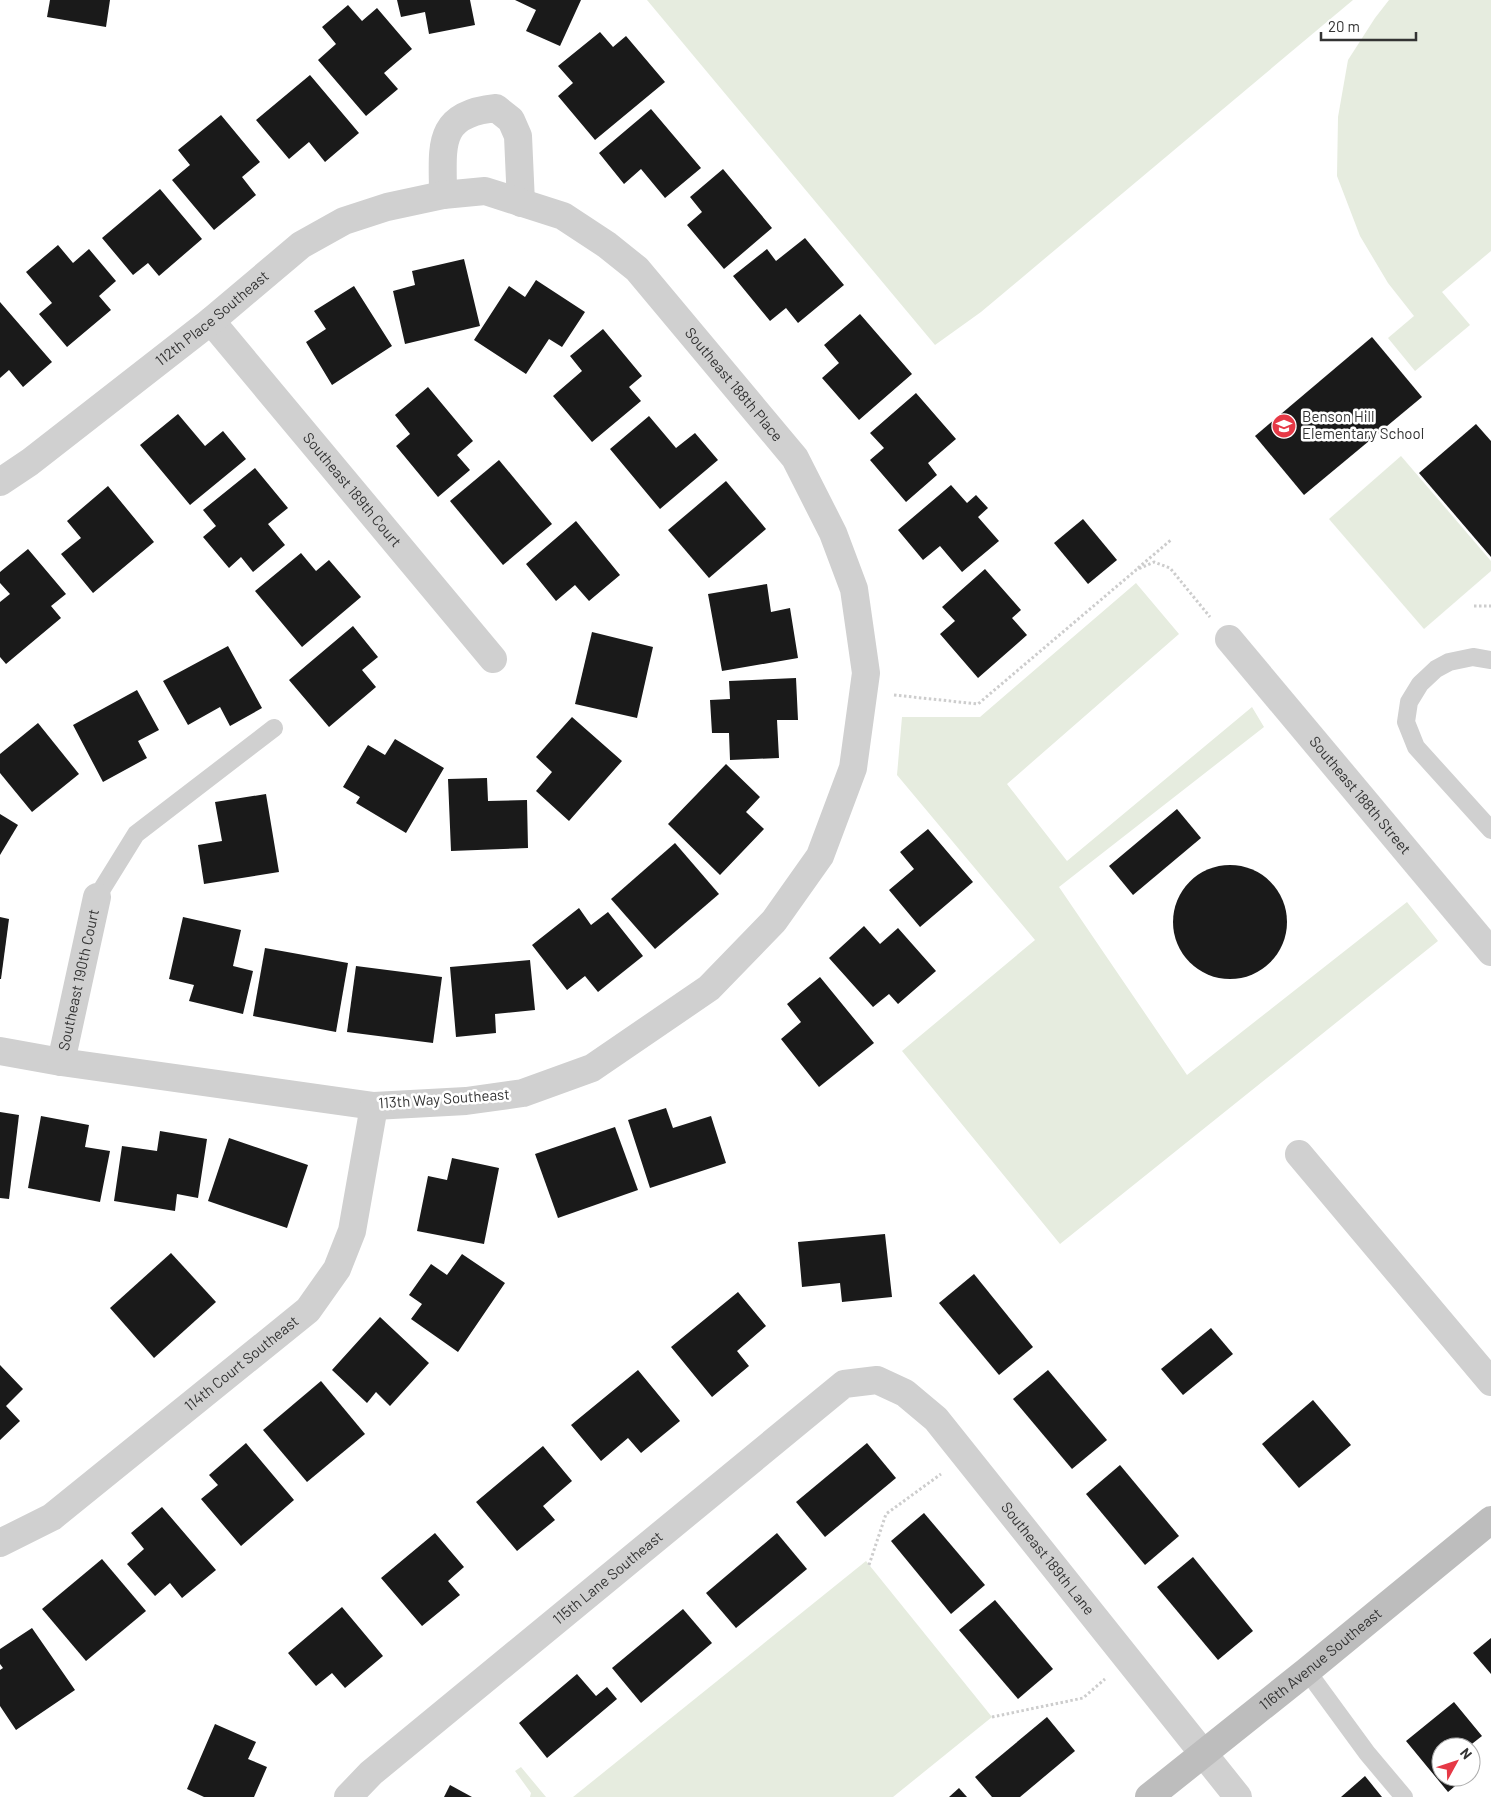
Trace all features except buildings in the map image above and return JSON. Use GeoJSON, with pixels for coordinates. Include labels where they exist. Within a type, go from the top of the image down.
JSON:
{"type":"FeatureCollection","features":[{"type":"Feature","properties":{"kind":"street"},"geometry":{"type":"LineString","coordinates":[[443,195],[442,146],[448,130],[460,119],[479,110],[496,108],[510,120],[518,136],[521,203]]}},
{"type":"Feature","properties":{"kind":"street","name":"112th Place Southeast"},"geometry":{"type":"LineString","coordinates":[[0,482],[30,462],[211,321],[301,244],[344,221],[387,207],[443,195],[485,191]]}},
{"type":"Feature","properties":{"kind":"street","name":"Southeast 188th Place"},"geometry":{"type":"LineString","coordinates":[[485,191],[563,216],[607,245],[637,269],[795,458],[833,533],[854,589],[865,682]]}},
{"type":"Feature","properties":{"kind":"street","name":"Southeast 189th Court"},"geometry":{"type":"LineString","coordinates":[[211,321],[493,659]]}},
{"type":"Feature","properties":{"kind":"street","name":"Southeast 188th Street"},"geometry":{"type":"LineString","coordinates":[[1229,639],[1491,952]]}},
{"type":"Feature","properties":{"kind":"street","name":"113th Way Southeast"},"geometry":{"type":"LineString","coordinates":[[0,1051],[61,1062],[374,1106],[466,1100],[524,1093],[592,1068],[709,988],[774,921],[820,856],[853,768],[865,682]]}},
{"type":"Feature","properties":{"kind":"street","name":"Southeast 190th Court"},"geometry":{"type":"LineString","coordinates":[[61,1062],[97,897]]}},
{"type":"Feature","properties":{"kind":"street","name":"114th Court Southeast"},"geometry":{"type":"LineString","coordinates":[[0,1543],[52,1517],[308,1310],[337,1269],[352,1231],[374,1106]]}},
{"type":"Feature","properties":{"kind":"street"},"geometry":{"type":"LineString","coordinates":[[1299,1154],[1491,1382]]}},
{"type":"Feature","properties":{"kind":"street","name":"Southeast 189th Lane"},"geometry":{"type":"LineString","coordinates":[[877,1380],[905,1393],[936,1419],[1238,1797]]}},
{"type":"Feature","properties":{"kind":"street","name":"115th Lane Southeast"},"geometry":{"type":"LineString","coordinates":[[348,1797],[371,1773],[844,1384],[877,1380]]}},
{"type":"Feature","properties":{"kind":"street","name":"116th Avenue Southeast"},"geometry":{"type":"LineString","coordinates":[[1150,1797],[1491,1520]]}},
{"type":"Feature","properties":{"kind":"lane"},"geometry":{"type":"LineString","coordinates":[[1491,660],[1473,657],[1449,662],[1436,669],[1420,684],[1409,702],[1406,722],[1416,747],[1491,830]]}},
{"type":"Feature","properties":{"kind":"lane"},"geometry":{"type":"LineString","coordinates":[[97,897],[136,834],[274,728]]}},
{"type":"Feature","properties":{"kind":"lane"},"geometry":{"type":"LineString","coordinates":[[1307,1671],[1367,1753],[1404,1797]]}},
{"type":"Feature","properties":{"kind":"path"},"geometry":{"type":"LineString","coordinates":[[865,682],[978,704],[1172,539]]}},
{"type":"Feature","properties":{"kind":"path"},"geometry":{"type":"LineString","coordinates":[[1136,570],[1154,562],[1170,568],[1229,639]]}},
{"type":"Feature","properties":{"kind":"path"},"geometry":{"type":"LineString","coordinates":[[1474,606],[1491,606]]}},
{"type":"Feature","properties":{"kind":"path"},"geometry":{"type":"LineString","coordinates":[[869,1565],[886,1514],[965,1455]]}},
{"type":"Feature","properties":{"kind":"path"},"geometry":{"type":"LineString","coordinates":[[992,1717],[1083,1698],[1128,1659]]}},
{"type":"Feature","properties":{"kind":"shaded area"},"geometry":{"type":"Polygon","coordinates":[[[647,0],[1353,0],[981,312],[935,345],[647,0]]]}},
{"type":"Feature","properties":{"kind":"shaded area"},"geometry":{"type":"Polygon","coordinates":[[[1389,0],[1491,0],[1491,251],[1442,292],[1470,325],[1415,371],[1388,338],[1414,316],[1388,283],[1360,236],[1337,176],[1338,117],[1348,60],[1389,0]]]}},
{"type":"Feature","properties":{"kind":"shaded area"},"geometry":{"type":"Polygon","coordinates":[[[1401,456],[1491,561],[1491,571],[1424,629],[1329,519],[1401,456]]]}},
{"type":"Feature","properties":{"kind":"shaded area"},"geometry":{"type":"Polygon","coordinates":[[[1136,583],[1179,634],[1007,784],[1067,861],[1252,707],[1264,727],[1059,887],[1187,1075],[1407,902],[1438,941],[1060,1244],[902,1051],[1035,940],[897,775],[902,717],[980,717],[1136,583]]]}},
{"type":"Feature","properties":{"kind":"shaded area"},"geometry":{"type":"Polygon","coordinates":[[[866,1561],[992,1717],[893,1797],[573,1797],[866,1561]]]}},
{"type":"Feature","properties":{"kind":"shaded area"},"geometry":{"type":"Polygon","coordinates":[[[521,1767],[546,1797],[530,1797],[531,1793],[515,1771],[521,1767]]]}},
{"type":"Feature","properties":{"kind":"place","name":"Benson Hill Elementary School"},"geometry":{"type":"Point","coordinates":[1284,426]}}]}
